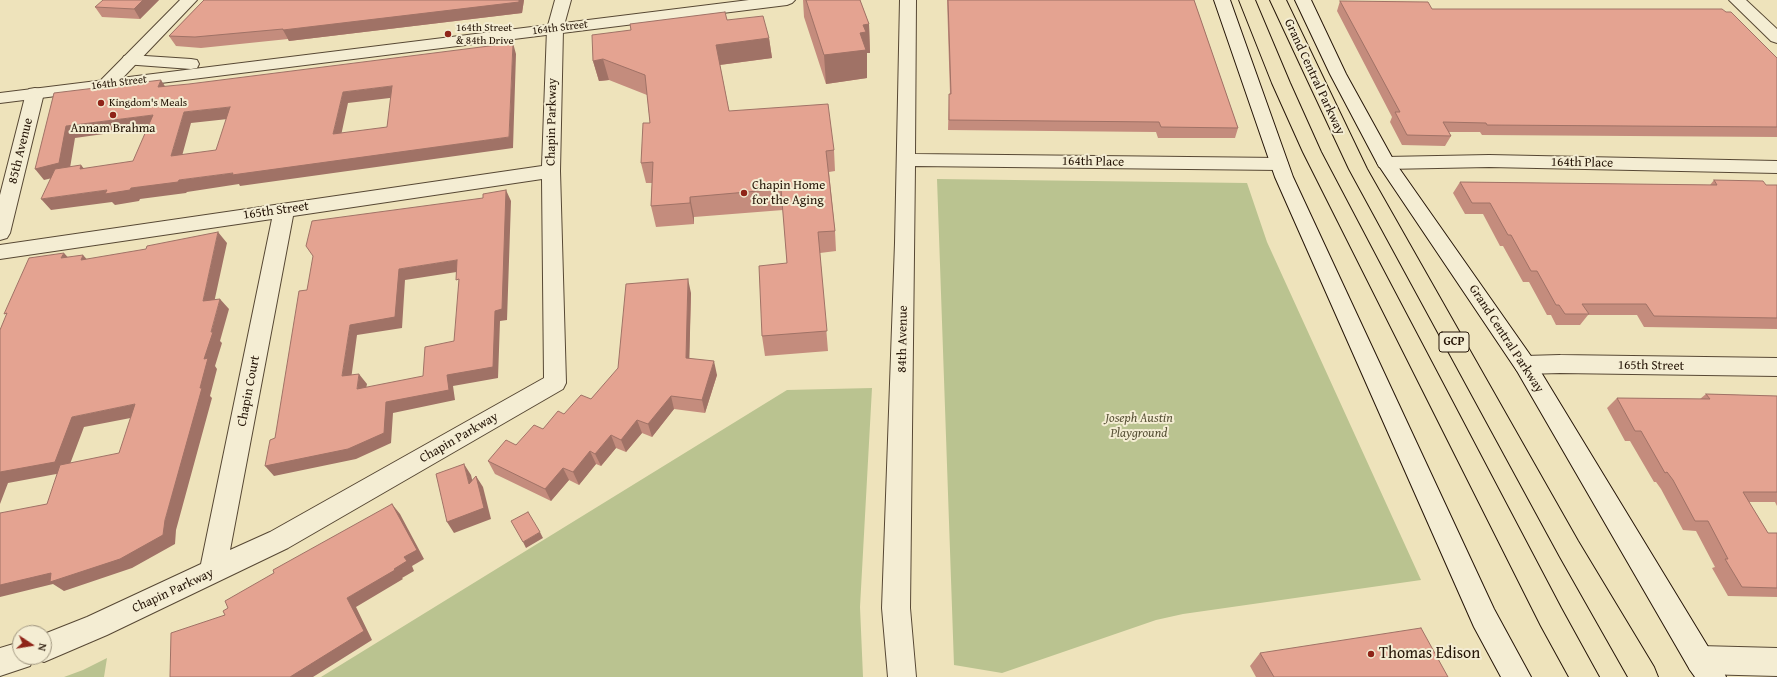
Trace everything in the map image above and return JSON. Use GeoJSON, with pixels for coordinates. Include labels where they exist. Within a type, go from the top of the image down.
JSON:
{"type":"FeatureCollection","features":[{"type":"Feature","properties":{"kind":"highway"},"geometry":{"type":"LineString","coordinates":[[1247,0],[1281,83],[1319,166],[1547,610],[1585,677]]}},
{"type":"Feature","properties":{"kind":"highway","name":"Grand Central Parkway"},"geometry":{"type":"LineString","coordinates":[[1278,0],[1358,169],[1569,549],[1644,677]]}},
{"type":"Feature","properties":{"kind":"street"},"geometry":{"type":"LineString","coordinates":[[107,84],[188,0]]}},
{"type":"Feature","properties":{"kind":"street","name":"Chapin Parkway"},"geometry":{"type":"LineString","coordinates":[[52,645],[97,626],[279,540],[554,383],[551,171],[555,29],[563,0]]}},
{"type":"Feature","properties":{"kind":"street","name":"164th Street"},"geometry":{"type":"LineString","coordinates":[[0,98],[783,0]]}},
{"type":"Feature","properties":{"kind":"street","name":"84th Avenue"},"geometry":{"type":"LineString","coordinates":[[902,677],[896,608],[907,160],[908,0]]}},
{"type":"Feature","properties":{"kind":"street"},"geometry":{"type":"LineString","coordinates":[[1222,0],[1279,164],[1484,618],[1516,677]]}},
{"type":"Feature","properties":{"kind":"street","name":"Grand Central Parkway"},"geometry":{"type":"LineString","coordinates":[[1303,0],[1338,74],[1386,163],[1525,365],[1706,669]]}},
{"type":"Feature","properties":{"kind":"street"},"geometry":{"type":"LineString","coordinates":[[1737,0],[1777,38]]}},
{"type":"Feature","properties":{"kind":"street","name":"164th Street"},"geometry":{"type":"LineString","coordinates":[[130,60],[238,68]]}},
{"type":"Feature","properties":{"kind":"street","name":"85th Avenue"},"geometry":{"type":"LineString","coordinates":[[0,233],[35,93]]}},
{"type":"Feature","properties":{"kind":"street","name":"164th Place"},"geometry":{"type":"LineString","coordinates":[[907,160],[1279,164]]}},
{"type":"Feature","properties":{"kind":"street","name":"164th Place"},"geometry":{"type":"LineString","coordinates":[[1386,163],[1489,161],[1777,167]]}},
{"type":"Feature","properties":{"kind":"street","name":"165th Street"},"geometry":{"type":"LineString","coordinates":[[0,252],[551,171]]}},
{"type":"Feature","properties":{"kind":"street","name":"Chapin Court"},"geometry":{"type":"LineString","coordinates":[[213,572],[284,210]]}},
{"type":"Feature","properties":{"kind":"street","name":"165th Street"},"geometry":{"type":"LineString","coordinates":[[1525,365],[1560,364],[1777,368]]}},
{"type":"Feature","properties":{"kind":"street"},"geometry":{"type":"LineString","coordinates":[[0,662],[12,658]]}},
{"type":"Feature","properties":{"kind":"street"},"geometry":{"type":"LineString","coordinates":[[1706,669],[1777,662]]}},
{"type":"Feature","properties":{"kind":"green space","name":"Joseph Austin Playground"},"geometry":{"type":"Polygon","coordinates":[[[937,179],[1247,183],[1267,242],[1421,580],[1183,614],[1156,620],[1002,673],[954,665],[937,179]]]}},
{"type":"Feature","properties":{"kind":"green space"},"geometry":{"type":"Polygon","coordinates":[[[872,388],[860,607],[863,677],[321,677],[787,390],[872,388]]]}},
{"type":"Feature","properties":{"kind":"green space"},"geometry":{"type":"Polygon","coordinates":[[[107,658],[104,677],[64,677],[83,670],[107,658]]]}},
{"type":"Feature","properties":{"kind":"building"},"geometry":{"type":"Polygon","coordinates":[[[103,0],[143,0],[134,9],[95,7],[103,0]]]}},
{"type":"Feature","properties":{"kind":"building"},"geometry":{"type":"Polygon","coordinates":[[[204,0],[519,0],[519,2],[283,30],[195,37],[169,36],[204,0]]]}},
{"type":"Feature","properties":{"kind":"building"},"geometry":{"type":"Polygon","coordinates":[[[806,0],[860,0],[869,24],[863,25],[866,32],[860,33],[866,50],[824,55],[806,0]]]}},
{"type":"Feature","properties":{"kind":"building"},"geometry":{"type":"Polygon","coordinates":[[[948,0],[1194,0],[1238,128],[1161,127],[1159,122],[949,120],[949,94],[951,94],[948,0]]]}},
{"type":"Feature","properties":{"kind":"building"},"geometry":{"type":"Polygon","coordinates":[[[1340,1],[1428,2],[1432,9],[1722,9],[1726,12],[1731,12],[1777,58],[1777,127],[1487,125],[1486,123],[1443,122],[1451,136],[1407,135],[1395,112],[1400,112],[1340,1]]]}},
{"type":"Feature","properties":{"kind":"building"},"geometry":{"type":"Polygon","coordinates":[[[725,12],[727,20],[763,16],[769,38],[716,45],[729,111],[828,104],[834,150],[826,151],[835,231],[818,232],[827,331],[762,336],[759,266],[787,263],[781,189],[690,197],[690,203],[651,206],[653,162],[641,163],[643,123],[650,123],[645,75],[603,59],[593,61],[592,35],[631,30],[630,24],[725,12]]]}},
{"type":"Feature","properties":{"kind":"building"},"geometry":{"type":"Polygon","coordinates":[[[513,43],[509,137],[232,175],[233,173],[179,180],[178,182],[131,188],[130,190],[105,194],[107,190],[41,199],[55,169],[81,165],[80,169],[133,161],[153,115],[66,126],[59,163],[35,169],[54,93],[161,80],[158,87],[513,43]],[[392,86],[343,92],[333,134],[387,127],[392,86]],[[230,107],[184,112],[171,156],[216,150],[230,107]]]}},
{"type":"Feature","properties":{"kind":"building"},"geometry":{"type":"Polygon","coordinates":[[[1714,180],[1763,181],[1766,185],[1777,185],[1777,318],[1654,316],[1646,304],[1582,304],[1589,314],[1565,314],[1559,305],[1556,305],[1537,271],[1531,271],[1511,235],[1508,235],[1490,203],[1472,203],[1460,182],[1717,185],[1714,180]]]}},
{"type":"Feature","properties":{"kind":"building"},"geometry":{"type":"Polygon","coordinates":[[[506,190],[502,309],[495,311],[493,367],[447,375],[449,390],[386,402],[384,433],[348,449],[265,466],[270,440],[275,438],[299,291],[307,290],[313,256],[306,246],[312,221],[483,198],[483,194],[506,190]],[[457,260],[399,269],[395,317],[350,325],[342,376],[359,374],[357,389],[423,376],[425,347],[454,341],[459,279],[456,280],[457,260]]]}},
{"type":"Feature","properties":{"kind":"building"},"geometry":{"type":"Polygon","coordinates":[[[218,232],[203,301],[220,299],[211,332],[213,332],[204,359],[208,358],[200,388],[202,388],[165,520],[163,535],[120,559],[50,582],[51,573],[0,585],[0,513],[47,504],[60,465],[119,453],[135,404],[72,417],[55,462],[0,472],[0,330],[7,313],[4,314],[29,258],[64,253],[61,258],[83,255],[81,260],[146,249],[147,246],[218,232]]]}},
{"type":"Feature","properties":{"kind":"building"},"geometry":{"type":"Polygon","coordinates":[[[688,279],[686,358],[714,361],[702,400],[671,396],[648,424],[637,420],[621,440],[611,435],[595,454],[590,451],[573,472],[563,468],[545,489],[488,461],[506,440],[516,445],[534,425],[543,429],[558,411],[564,414],[581,395],[591,399],[618,368],[626,284],[688,279]]]}},
{"type":"Feature","properties":{"kind":"building"},"geometry":{"type":"Polygon","coordinates":[[[1706,394],[1777,396],[1777,492],[1743,492],[1768,533],[1777,533],[1777,588],[1742,587],[1725,559],[1728,559],[1708,521],[1695,521],[1673,480],[1667,472],[1665,473],[1641,431],[1635,431],[1617,398],[1710,399],[1706,394]]]}},
{"type":"Feature","properties":{"kind":"building"},"geometry":{"type":"Polygon","coordinates":[[[464,464],[469,484],[476,476],[484,508],[447,522],[436,474],[464,464]]]}},
{"type":"Feature","properties":{"kind":"building"},"geometry":{"type":"Polygon","coordinates":[[[392,504],[417,550],[404,557],[407,561],[394,569],[395,570],[347,598],[364,631],[290,677],[170,677],[171,633],[225,615],[223,611],[228,608],[225,601],[274,573],[273,570],[392,504]]]}},
{"type":"Feature","properties":{"kind":"building"},"geometry":{"type":"Polygon","coordinates":[[[528,512],[540,532],[523,542],[511,521],[528,512]]]}},
{"type":"Feature","properties":{"kind":"building"},"geometry":{"type":"Polygon","coordinates":[[[1421,628],[1448,677],[1274,677],[1260,653],[1421,628]]]}},
{"type":"Feature","properties":{"kind":"place","name":"164th Street & 84th Drive"},"geometry":{"type":"Point","coordinates":[448,34]}},
{"type":"Feature","properties":{"kind":"place","name":"Kingdom's Meals"},"geometry":{"type":"Point","coordinates":[101,103]}},
{"type":"Feature","properties":{"kind":"place","name":"Annam Brahma"},"geometry":{"type":"Point","coordinates":[113,115]}},
{"type":"Feature","properties":{"kind":"place","name":"Chapin Home for the Aging"},"geometry":{"type":"Point","coordinates":[744,193]}},
{"type":"Feature","properties":{"kind":"place","name":"Thomas Edison"},"geometry":{"type":"Point","coordinates":[1371,654]}}]}
